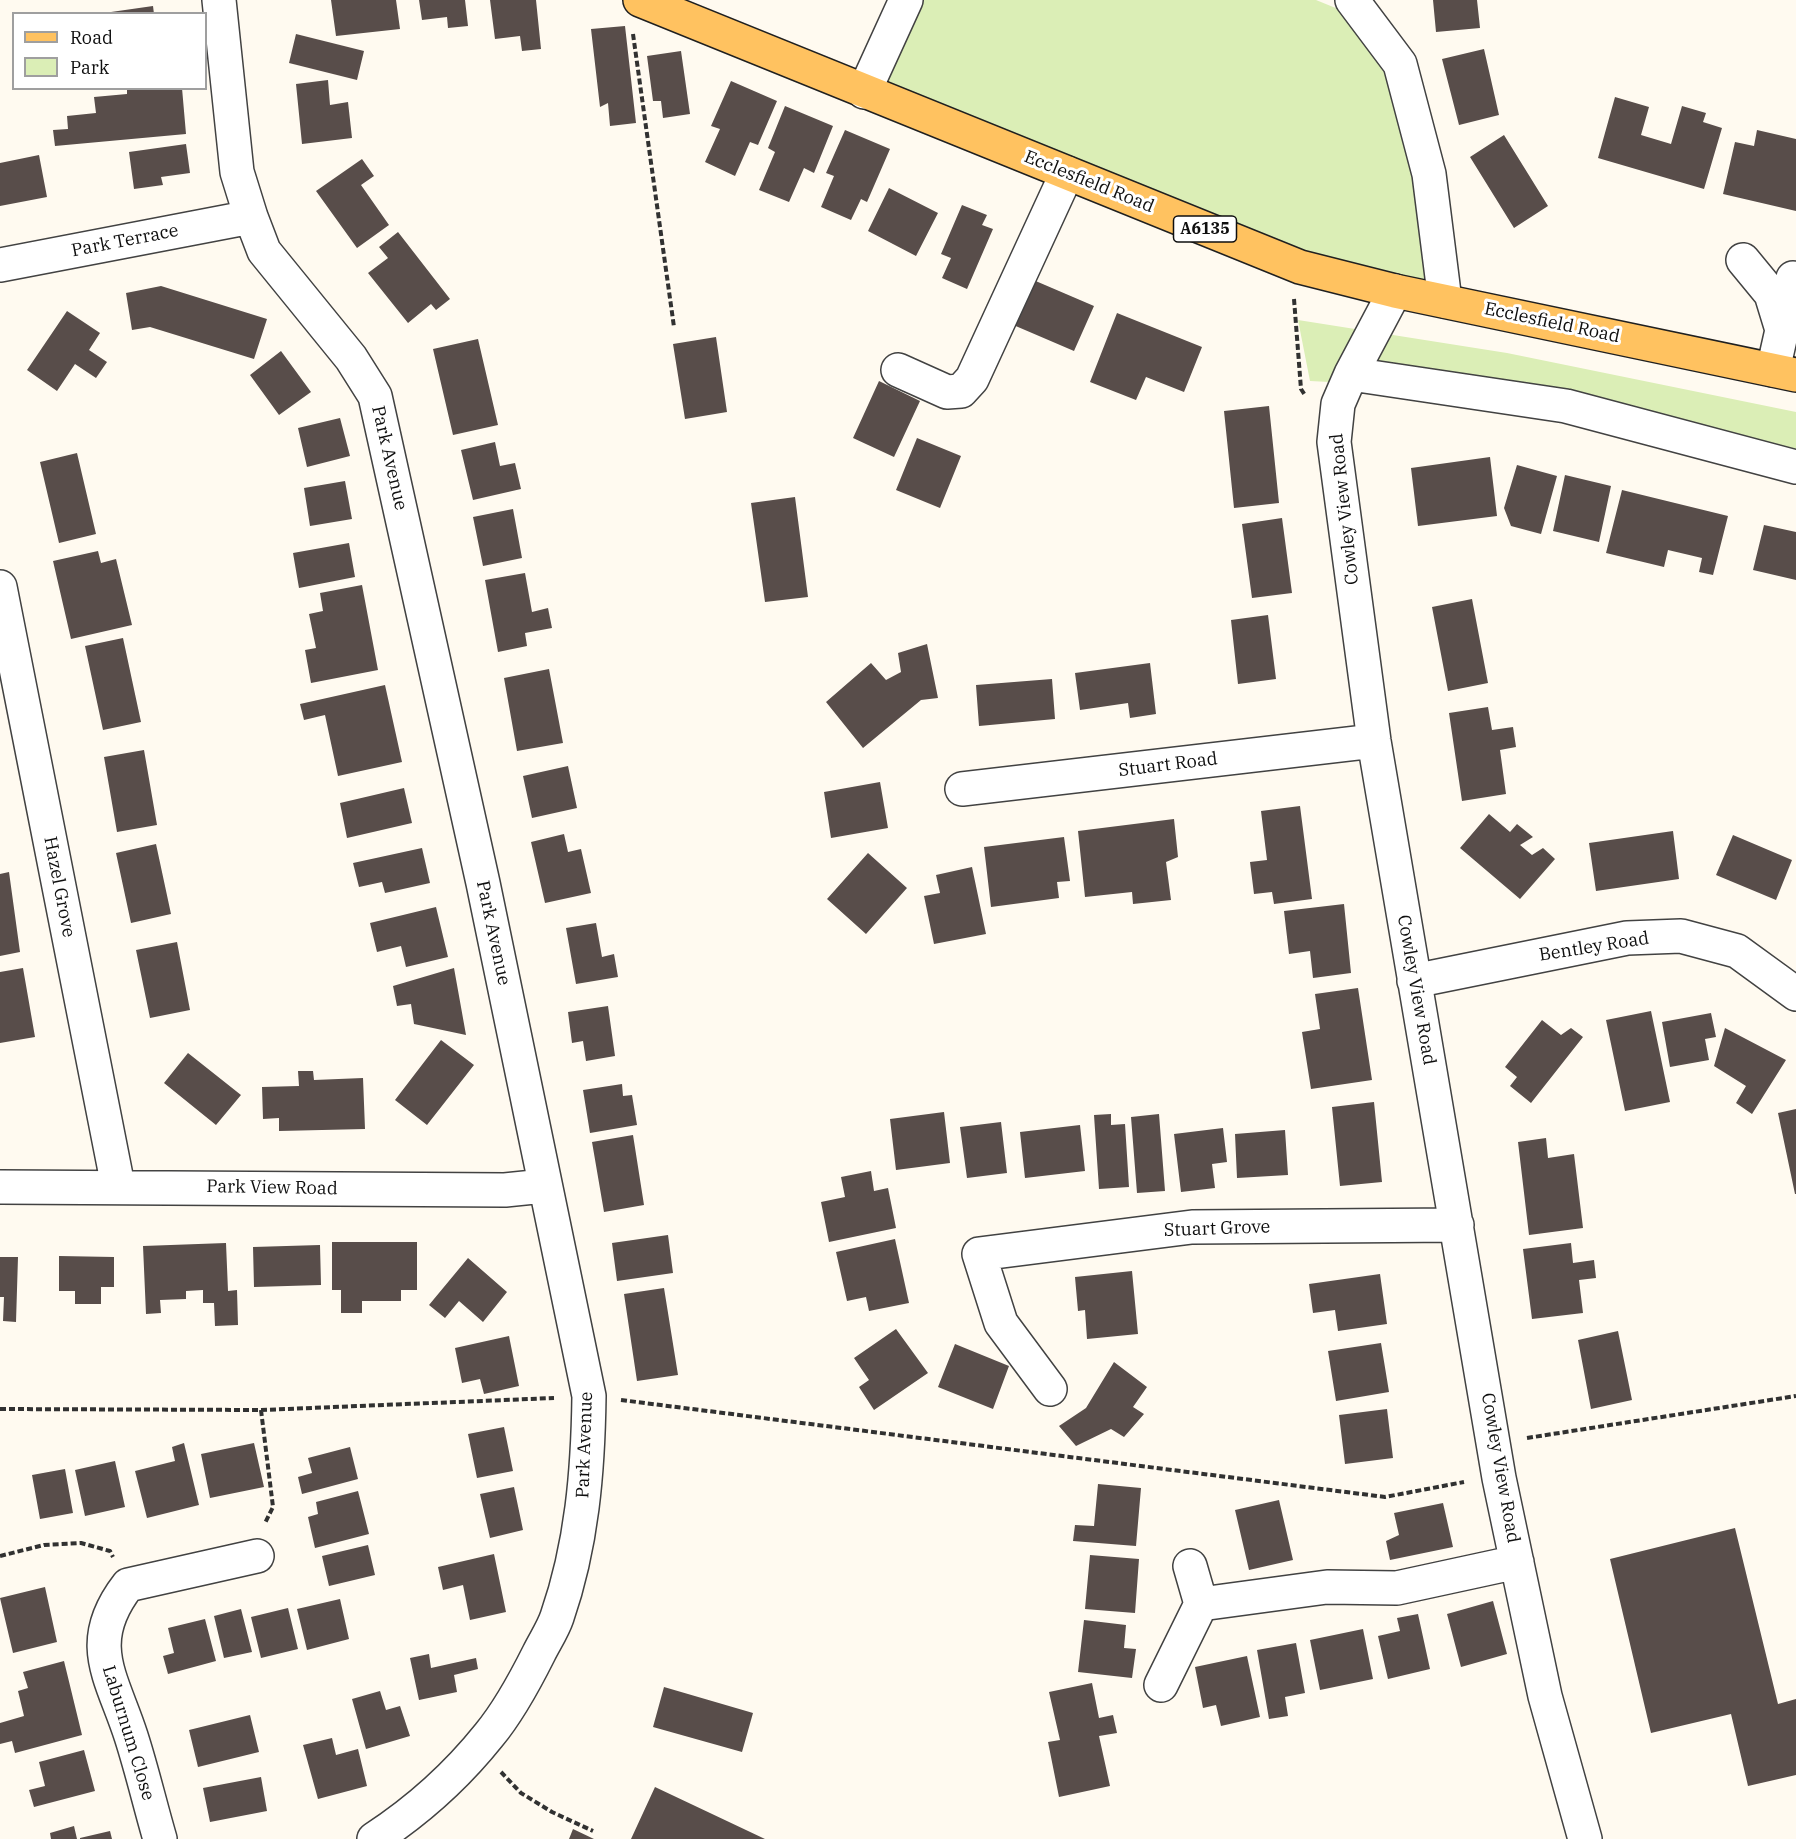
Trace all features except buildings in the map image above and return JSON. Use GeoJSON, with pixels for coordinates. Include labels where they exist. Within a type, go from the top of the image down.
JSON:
{"type":"FeatureCollection","features":[{"type":"Feature","properties":{"kind":"main road","name":"Ecclesfield Road"},"geometry":{"type":"LineString","coordinates":[[640,0],[1300,267],[1395,291],[1785,373]]}},
{"type":"Feature","properties":{"kind":"street","name":"Park Avenue"},"geometry":{"type":"LineString","coordinates":[[219,0],[237,172],[251,217],[264,250],[351,358],[375,396],[483,883],[589,1396],[588,1452],[583,1509],[573,1559],[557,1618],[523,1684],[490,1735],[453,1775],[392,1834]]}},
{"type":"Feature","properties":{"kind":"street"},"geometry":{"type":"LineString","coordinates":[[864,92],[906,0]]}},
{"type":"Feature","properties":{"kind":"street"},"geometry":{"type":"LineString","coordinates":[[1352,0],[1400,64],[1430,174],[1445,301]]}},
{"type":"Feature","properties":{"kind":"street"},"geometry":{"type":"LineString","coordinates":[[898,370],[947,392],[961,391],[972,379],[1067,173]]}},
{"type":"Feature","properties":{"kind":"street","name":"Park Terrace"},"geometry":{"type":"LineString","coordinates":[[0,265],[251,217]]}},
{"type":"Feature","properties":{"kind":"street"},"geometry":{"type":"LineString","coordinates":[[1743,260],[1771,294],[1782,330],[1785,373]]}},
{"type":"Feature","properties":{"kind":"street"},"geometry":{"type":"LineString","coordinates":[[1782,330],[1793,278]]}},
{"type":"Feature","properties":{"kind":"street","name":"Cowley View Road"},"geometry":{"type":"LineString","coordinates":[[1395,291],[1338,404],[1334,442],[1374,741],[1499,1478],[1545,1696],[1585,1839]]}},
{"type":"Feature","properties":{"kind":"street"},"geometry":{"type":"LineString","coordinates":[[1352,374],[1566,406],[1796,467]]}},
{"type":"Feature","properties":{"kind":"street","name":"Hazel Grove"},"geometry":{"type":"LineString","coordinates":[[0,587],[118,1186]]}},
{"type":"Feature","properties":{"kind":"street","name":"Stuart Road"},"geometry":{"type":"LineString","coordinates":[[962,789],[1374,741]]}},
{"type":"Feature","properties":{"kind":"street","name":"Bentley Road"},"geometry":{"type":"LineString","coordinates":[[1414,981],[1627,938],[1681,936],[1737,951],[1796,994]]}},
{"type":"Feature","properties":{"kind":"street","name":"Park View Road"},"geometry":{"type":"LineString","coordinates":[[0,1187],[505,1190],[544,1185]]}},
{"type":"Feature","properties":{"kind":"street","name":"Stuart Grove"},"geometry":{"type":"LineString","coordinates":[[1050,1389],[1001,1323],[979,1254],[1192,1227],[1457,1225]]}},
{"type":"Feature","properties":{"kind":"street"},"geometry":{"type":"LineString","coordinates":[[129,1585],[257,1556]]}},
{"type":"Feature","properties":{"kind":"street"},"geometry":{"type":"LineString","coordinates":[[1201,1604],[1327,1587],[1397,1588],[1517,1562]]}},
{"type":"Feature","properties":{"kind":"street"},"geometry":{"type":"LineString","coordinates":[[1161,1685],[1201,1604],[1190,1566]]}},
{"type":"Feature","properties":{"kind":"street","name":"Laburnum Close"},"geometry":{"type":"LineString","coordinates":[[129,1585],[116,1600],[107,1621],[104,1660],[131,1735],[160,1839]]}},
{"type":"Feature","properties":{"kind":"path"},"geometry":{"type":"LineString","coordinates":[[633,33],[674,327]]}},
{"type":"Feature","properties":{"kind":"path"},"geometry":{"type":"LineString","coordinates":[[1300,267],[1294,300],[1301,389],[1307,398]]}},
{"type":"Feature","properties":{"kind":"path"},"geometry":{"type":"LineString","coordinates":[[0,1409],[261,1410],[589,1396],[1385,1497],[1499,1478]]}},
{"type":"Feature","properties":{"kind":"path"},"geometry":{"type":"LineString","coordinates":[[1495,1444],[1796,1396]]}},
{"type":"Feature","properties":{"kind":"path"},"geometry":{"type":"LineString","coordinates":[[257,1556],[261,1529],[273,1507],[261,1410]]}},
{"type":"Feature","properties":{"kind":"path"},"geometry":{"type":"LineString","coordinates":[[0,1556],[44,1545],[81,1543],[110,1551],[129,1585]]}},
{"type":"Feature","properties":{"kind":"path"},"geometry":{"type":"LineString","coordinates":[[477,1748],[521,1792],[552,1812],[593,1831]]}},
{"type":"Feature","properties":{"kind":"green space"},"geometry":{"type":"Polygon","coordinates":[[[920,0],[1316,0],[1343,11],[1385,74],[1414,174],[1426,284],[1326,270],[878,90],[920,0]]]}},
{"type":"Feature","properties":{"kind":"green space"},"geometry":{"type":"Polygon","coordinates":[[[1298,320],[1507,353],[1796,412],[1796,454],[1563,394],[1310,381],[1298,320]]]}}]}
